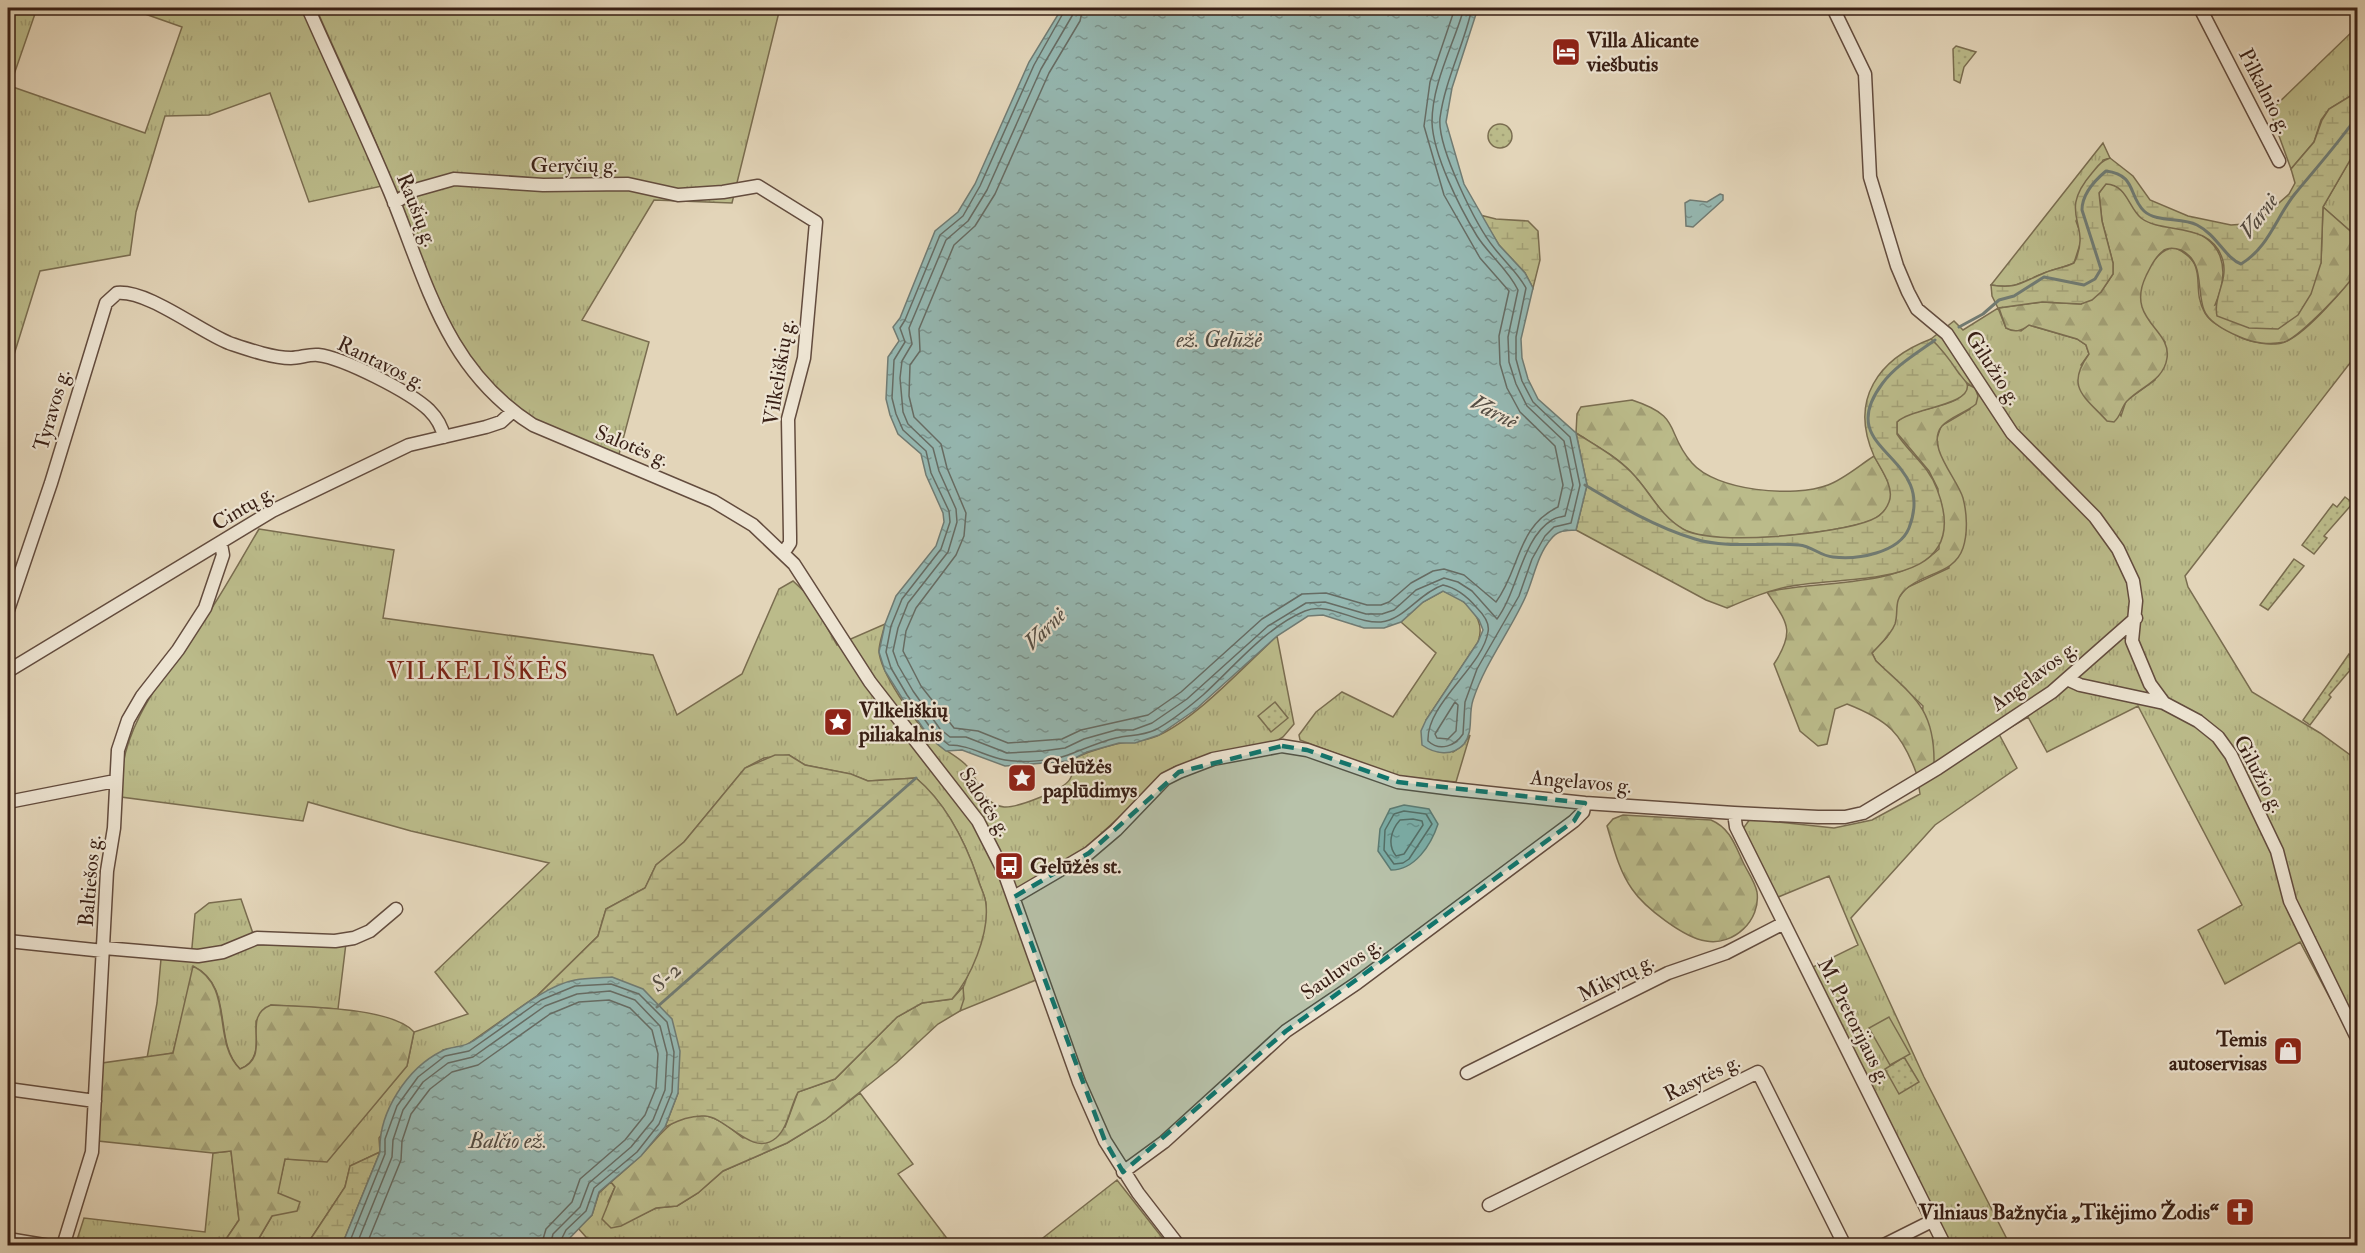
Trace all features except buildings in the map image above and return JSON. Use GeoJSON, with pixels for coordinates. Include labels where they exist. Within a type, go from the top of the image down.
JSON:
{"type":"FeatureCollection","features":[{"type":"Feature","properties":{"kind":"street","name":"Raušių g."},"geometry":{"type":"LineString","coordinates":[[308,8],[394,202],[447,334],[477,379],[512,412]]}},
{"type":"Feature","properties":{"kind":"street","name":"Gilužio g."},"geometry":{"type":"LineString","coordinates":[[1833,8],[1866,74],[1870,177],[1897,266],[1917,309],[1947,334],[2012,433],[2095,517],[2118,549],[2133,581],[2136,618],[2132,641],[2150,684],[2164,703],[2198,721],[2218,737],[2231,755],[2277,851],[2290,901],[2358,1040]]}},
{"type":"Feature","properties":{"kind":"street","name":"Pilkalnio g."},"geometry":{"type":"LineString","coordinates":[[2200,8],[2279,161]]}},
{"type":"Feature","properties":{"kind":"street","name":"Geryčių g."},"geometry":{"type":"LineString","coordinates":[[394,202],[415,190],[454,179],[522,185],[628,184],[678,195],[758,186],[811,218],[816,222],[817,233]]}},
{"type":"Feature","properties":{"kind":"street","name":"Vilkeliškių g."},"geometry":{"type":"LineString","coordinates":[[784,552],[790,543],[788,418],[804,358],[817,233]]}},
{"type":"Feature","properties":{"kind":"street","name":"Rantavos g."},"geometry":{"type":"LineString","coordinates":[[117,293],[127,293],[150,302],[227,342],[281,357],[316,355],[326,357],[382,381],[436,417],[444,438]]}},
{"type":"Feature","properties":{"kind":"street","name":"Tyravos g."},"geometry":{"type":"LineString","coordinates":[[8,610],[51,483],[106,303],[117,293]]}},
{"type":"Feature","properties":{"kind":"street","name":"Cintų g."},"geometry":{"type":"LineString","coordinates":[[8,671],[272,511],[392,452],[409,445],[501,422],[512,412]]}},
{"type":"Feature","properties":{"kind":"street","name":"Salotės g."},"geometry":{"type":"LineString","coordinates":[[512,412],[550,434],[713,501],[753,525],[784,552],[816,597],[870,682],[973,813],[993,848],[1014,897],[1079,1082],[1105,1141],[1123,1172],[1179,1245]]}},
{"type":"Feature","properties":{"kind":"street","name":"Baltiešos g."},"geometry":{"type":"LineString","coordinates":[[63,1245],[92,1152],[107,871],[114,828],[118,750],[128,720],[204,608],[223,555],[221,544]]}},
{"type":"Feature","properties":{"kind":"street","name":"Angelavos g."},"geometry":{"type":"LineString","coordinates":[[1014,897],[1089,853],[1116,830],[1165,779],[1214,759],[1282,746],[1307,750],[1398,782],[1585,803],[1734,813],[1818,818],[1845,817],[1863,813],[1938,768],[2067,679],[2136,618]]}},
{"type":"Feature","properties":{"kind":"street"},"geometry":{"type":"LineString","coordinates":[[2067,679],[2080,685],[2164,703]]}},
{"type":"Feature","properties":{"kind":"street"},"geometry":{"type":"LineString","coordinates":[[8,802],[115,781]]}},
{"type":"Feature","properties":{"kind":"street","name":"Sauluvos g."},"geometry":{"type":"LineString","coordinates":[[1123,1172],[1164,1143],[1286,1031],[1357,983],[1565,828],[1581,814],[1585,803]]}},
{"type":"Feature","properties":{"kind":"street","name":"M. Pretorijaus g."},"geometry":{"type":"LineString","coordinates":[[1734,813],[1736,827],[1945,1245]]}},
{"type":"Feature","properties":{"kind":"street"},"geometry":{"type":"LineString","coordinates":[[8,941],[198,956],[223,952],[257,938],[335,941],[354,938],[370,931],[396,909]]}},
{"type":"Feature","properties":{"kind":"street","name":"Mikytų g."},"geometry":{"type":"LineString","coordinates":[[1467,1073],[1668,973],[1726,953],[1784,923]]}},
{"type":"Feature","properties":{"kind":"street","name":"Rasytės g."},"geometry":{"type":"LineString","coordinates":[[1489,1205],[1758,1072],[1845,1245]]}},
{"type":"Feature","properties":{"kind":"street"},"geometry":{"type":"LineString","coordinates":[[8,1089],[96,1101]]}},
{"type":"Feature","properties":{"kind":"street"},"geometry":{"type":"LineString","coordinates":[[1882,1245],[1932,1221]]}},
{"type":"Feature","properties":{"kind":"street"},"geometry":{"type":"LineString","coordinates":[[8,1239],[50,1245]]}},
{"type":"Feature","properties":{"kind":"highlighted area"},"geometry":{"type":"Polygon","coordinates":[[[1282,746],[1307,750],[1398,782],[1585,803],[1574,821],[1286,1031],[1123,1172],[1105,1141],[1014,897],[1089,853],[1179,772],[1282,746]]]}},
{"type":"Feature","properties":{"kind":"green space"},"geometry":{"type":"Polygon","coordinates":[[[21,8],[37,8],[10,86],[145,133],[182,27],[128,8],[302,8],[382,186],[309,202],[270,93],[209,115],[165,116],[136,212],[130,255],[40,271],[8,374],[8,20],[21,8]]]}},
{"type":"Feature","properties":{"kind":"green space"},"geometry":{"type":"Polygon","coordinates":[[[316,8],[780,8],[732,203],[654,200],[582,320],[649,342],[618,458],[543,426],[516,409],[484,376],[466,350],[436,294],[372,133],[316,8]]]}},
{"type":"Feature","properties":{"kind":"green space"},"geometry":{"type":"Polygon","coordinates":[[[2357,27],[2357,92],[2329,109],[2321,120],[2314,142],[2291,169],[2270,111],[2357,27]]]}},
{"type":"Feature","properties":{"kind":"green space"},"geometry":{"type":"Polygon","coordinates":[[[1956,46],[1976,52],[1964,67],[1960,83],[1954,80],[1953,49],[1956,46]]]}},
{"type":"Feature","properties":{"kind":"green space"},"geometry":{"type":"Polygon","coordinates":[[[2357,92],[2357,148],[2323,207],[2321,263],[2311,294],[2298,315],[2278,329],[2249,328],[2217,316],[2217,302],[2224,268],[2217,248],[2209,239],[2198,234],[2150,223],[2141,218],[2123,192],[2113,185],[2106,184],[2099,193],[2102,221],[2113,263],[2113,274],[2101,292],[2092,300],[2081,304],[2042,302],[1998,308],[1992,296],[1991,285],[2018,284],[2074,263],[2080,238],[2075,210],[2076,200],[2081,188],[2104,161],[2110,158],[2133,176],[2150,200],[2188,216],[2231,225],[2245,224],[2263,217],[2289,194],[2295,183],[2291,169],[2314,142],[2322,120],[2329,109],[2357,92]]]}},
{"type":"Feature","properties":{"kind":"green space"},"geometry":{"type":"Polygon","coordinates":[[[1500,124],[1509,127],[1512,136],[1509,145],[1500,148],[1491,145],[1488,136],[1491,127],[1500,124]]]}},
{"type":"Feature","properties":{"kind":"green space"},"geometry":{"type":"Polygon","coordinates":[[[2103,143],[2110,158],[2103,160],[2076,221],[2082,238],[2074,263],[2018,284],[1991,285],[2103,143]]]}},
{"type":"Feature","properties":{"kind":"green space"},"geometry":{"type":"Polygon","coordinates":[[[2357,148],[2357,237],[2323,207],[2357,148]]]}},
{"type":"Feature","properties":{"kind":"green space"},"geometry":{"type":"Polygon","coordinates":[[[2106,183],[2119,188],[2145,220],[2153,224],[2195,232],[2215,247],[2223,267],[2220,292],[2215,305],[2321,263],[2323,207],[2357,237],[2357,269],[2346,286],[2301,331],[2284,342],[2262,343],[2235,335],[2210,319],[2204,310],[2194,261],[2181,250],[2168,248],[2164,250],[2146,276],[2141,291],[2141,303],[2150,323],[2167,348],[2165,366],[2152,382],[2126,402],[2114,422],[2107,421],[2080,391],[2078,375],[2089,354],[2086,345],[2077,339],[2029,325],[2018,331],[2009,330],[2006,328],[1999,308],[2042,302],[2081,304],[2101,292],[2113,274],[2113,263],[2102,221],[2099,193],[2106,183]]]}},
{"type":"Feature","properties":{"kind":"green space"},"geometry":{"type":"Polygon","coordinates":[[[1480,215],[1496,219],[1528,221],[1538,231],[1540,260],[1533,288],[1525,273],[1499,245],[1480,215]]]}},
{"type":"Feature","properties":{"kind":"green space"},"geometry":{"type":"Polygon","coordinates":[[[2174,247],[2193,261],[2198,277],[2201,303],[2208,317],[2230,332],[2260,343],[2281,343],[2296,336],[2326,308],[2357,269],[2357,354],[2185,576],[2188,587],[2252,692],[2320,733],[2357,760],[2358,900],[2353,903],[2358,912],[2357,1049],[2300,942],[2225,984],[2198,930],[2242,905],[2138,706],[2047,752],[2028,717],[1999,734],[2017,768],[1935,825],[1851,918],[1924,1077],[2010,1245],[1951,1245],[1813,967],[1858,945],[1829,876],[1776,898],[1742,830],[1750,819],[1834,828],[1872,820],[1920,794],[1917,775],[1923,706],[1876,661],[1872,653],[1887,637],[1895,622],[1897,600],[1906,588],[1949,568],[1937,438],[1941,426],[1970,409],[1975,388],[1962,379],[1931,339],[1954,321],[1963,330],[1998,308],[2006,328],[2021,331],[2029,325],[2077,339],[2086,345],[2089,354],[2081,365],[2121,416],[2126,401],[2155,380],[2165,342],[2143,313],[2141,290],[2143,280],[2152,263],[2166,250],[2174,247]]]}},
{"type":"Feature","properties":{"kind":"green space"},"geometry":{"type":"Polygon","coordinates":[[[1931,339],[1967,384],[1966,391],[1961,397],[1904,417],[1897,422],[1897,434],[1924,466],[1937,489],[1944,522],[1939,545],[1924,561],[1902,571],[1875,577],[1783,588],[1727,608],[1706,600],[1576,530],[1587,485],[1576,433],[1625,466],[1667,517],[1683,529],[1698,534],[1747,538],[1805,534],[1855,525],[1874,519],[1888,505],[1890,490],[1867,436],[1865,417],[1867,400],[1873,384],[1883,370],[1912,347],[1931,339]]]}},
{"type":"Feature","properties":{"kind":"green space"},"geometry":{"type":"Polygon","coordinates":[[[1967,384],[1975,388],[1978,396],[1976,404],[1942,426],[1937,443],[1963,498],[1966,536],[1963,548],[1953,563],[1912,584],[1901,594],[1895,624],[1888,636],[1872,653],[1876,661],[1911,694],[1926,716],[1931,729],[1934,764],[1917,775],[1906,748],[1892,730],[1873,716],[1847,704],[1835,709],[1827,744],[1818,746],[1800,731],[1774,664],[1785,643],[1786,627],[1784,619],[1767,592],[1880,577],[1921,562],[1939,549],[1938,489],[1929,471],[1897,433],[1897,422],[1915,412],[1958,399],[1964,393],[1967,384]]]}},
{"type":"Feature","properties":{"kind":"green space"},"geometry":{"type":"Polygon","coordinates":[[[1632,400],[1648,406],[1666,419],[1692,463],[1703,473],[1719,480],[1737,486],[1776,491],[1813,489],[1840,479],[1874,456],[1888,482],[1891,493],[1890,502],[1877,518],[1870,521],[1804,534],[1722,538],[1684,530],[1668,518],[1626,467],[1576,433],[1577,414],[1581,407],[1632,400]]]}},
{"type":"Feature","properties":{"kind":"green space"},"geometry":{"type":"Polygon","coordinates":[[[2345,497],[2353,503],[2324,536],[2327,538],[2314,554],[2302,545],[2333,504],[2337,507],[2345,497]]]}},
{"type":"Feature","properties":{"kind":"green space"},"geometry":{"type":"Polygon","coordinates":[[[259,529],[394,550],[383,618],[653,655],[677,715],[742,674],[779,589],[793,581],[809,596],[837,645],[885,624],[879,651],[885,671],[899,696],[934,741],[962,761],[970,770],[984,795],[995,804],[1004,807],[1040,798],[1059,788],[1070,779],[1072,768],[1069,761],[1075,758],[1121,743],[1152,738],[1172,728],[1203,705],[1277,636],[1294,724],[1283,737],[1270,745],[1174,767],[1080,853],[1008,899],[1036,980],[960,1011],[963,988],[985,926],[986,902],[961,837],[937,799],[916,778],[868,781],[850,774],[805,765],[789,755],[764,758],[745,768],[684,842],[656,865],[645,888],[606,909],[598,936],[538,995],[465,1046],[443,1050],[379,1138],[380,1152],[350,1166],[345,1187],[306,1246],[255,1245],[272,1216],[285,1159],[327,1161],[407,1066],[414,1032],[468,1014],[435,972],[549,863],[411,831],[308,802],[303,821],[121,797],[122,771],[127,746],[149,698],[216,601],[259,529]]]}},
{"type":"Feature","properties":{"kind":"green space"},"geometry":{"type":"Polygon","coordinates":[[[2294,559],[2304,566],[2268,610],[2260,605],[2294,559]]]}},
{"type":"Feature","properties":{"kind":"green space"},"geometry":{"type":"Polygon","coordinates":[[[1443,591],[1459,599],[1472,610],[1477,617],[1480,633],[1478,642],[1426,720],[1453,752],[1462,746],[1470,735],[1456,782],[1397,776],[1300,740],[1299,735],[1316,712],[1342,692],[1393,717],[1436,653],[1401,622],[1423,602],[1443,591]]]}},
{"type":"Feature","properties":{"kind":"green space"},"geometry":{"type":"Polygon","coordinates":[[[2349,654],[2357,662],[2329,695],[2331,697],[2310,725],[2303,720],[2349,654]]]}},
{"type":"Feature","properties":{"kind":"green space"},"geometry":{"type":"Polygon","coordinates":[[[1275,702],[1288,718],[1271,732],[1258,716],[1275,702]]]}},
{"type":"Feature","properties":{"kind":"green space"},"geometry":{"type":"Polygon","coordinates":[[[775,755],[789,755],[805,765],[851,774],[868,781],[916,778],[937,799],[961,837],[984,895],[986,917],[982,942],[972,968],[952,999],[922,1003],[897,1017],[835,1079],[798,1092],[780,1134],[767,1143],[758,1143],[713,1118],[705,1116],[689,1117],[665,1127],[678,1093],[538,995],[598,936],[606,909],[645,888],[656,865],[684,842],[745,768],[775,755]]]}},
{"type":"Feature","properties":{"kind":"green space"},"geometry":{"type":"Polygon","coordinates":[[[1623,815],[1711,820],[1718,823],[1734,843],[1757,892],[1755,912],[1744,929],[1726,939],[1706,941],[1697,939],[1665,921],[1646,904],[1632,889],[1623,874],[1607,826],[1613,819],[1623,815]]]}},
{"type":"Feature","properties":{"kind":"green space"},"geometry":{"type":"Polygon","coordinates":[[[241,899],[257,945],[346,943],[338,1009],[271,1005],[256,1021],[254,1055],[247,1065],[240,1069],[227,1044],[215,987],[207,976],[194,967],[173,1053],[147,1058],[157,1003],[161,959],[191,958],[195,914],[209,903],[241,899]]]}},
{"type":"Feature","properties":{"kind":"green space"},"geometry":{"type":"Polygon","coordinates":[[[193,966],[206,975],[214,987],[219,1000],[226,1044],[231,1057],[240,1069],[250,1063],[255,1055],[257,1018],[271,1005],[368,1013],[403,1024],[414,1032],[407,1066],[327,1162],[285,1159],[278,1193],[300,1202],[297,1211],[272,1216],[255,1245],[222,1245],[239,1220],[231,1151],[213,1153],[98,1141],[102,1063],[173,1053],[193,966]]]}},
{"type":"Feature","properties":{"kind":"green space"},"geometry":{"type":"Polygon","coordinates":[[[963,987],[964,999],[960,1011],[938,1024],[896,1063],[825,1120],[787,1143],[723,1171],[698,1193],[677,1206],[656,1208],[621,1226],[611,1228],[602,1219],[615,1187],[611,1182],[676,1121],[685,1116],[712,1117],[743,1138],[785,1127],[798,1092],[835,1079],[897,1017],[922,1003],[952,999],[963,987]]]}},
{"type":"Feature","properties":{"kind":"green space"},"geometry":{"type":"Polygon","coordinates":[[[1889,1017],[1910,1054],[1890,1065],[1869,1028],[1889,1017]]]}},
{"type":"Feature","properties":{"kind":"green space"},"geometry":{"type":"Polygon","coordinates":[[[1904,1057],[1919,1082],[1899,1094],[1885,1069],[1904,1057]]]}},
{"type":"Feature","properties":{"kind":"green space"},"geometry":{"type":"Polygon","coordinates":[[[860,1093],[913,1164],[898,1174],[952,1245],[734,1246],[725,1240],[713,1246],[594,1246],[578,1228],[592,1215],[599,1193],[611,1182],[615,1187],[608,1202],[639,1216],[656,1208],[677,1206],[698,1193],[723,1171],[787,1143],[825,1120],[860,1093]]]}},
{"type":"Feature","properties":{"kind":"green space"},"geometry":{"type":"Polygon","coordinates":[[[231,1151],[239,1220],[222,1245],[75,1246],[84,1218],[205,1232],[213,1153],[231,1151]]]}},
{"type":"Feature","properties":{"kind":"green space"},"geometry":{"type":"Polygon","coordinates":[[[380,1152],[342,1245],[306,1246],[345,1187],[350,1166],[380,1152]]]}},
{"type":"Feature","properties":{"kind":"green space"},"geometry":{"type":"Polygon","coordinates":[[[1117,1180],[1168,1245],[1034,1245],[1117,1180]]]}},
{"type":"Feature","properties":{"kind":"water","name":"ež. Gelūžė"},"geometry":{"type":"Polygon","coordinates":[[[1062,8],[1478,8],[1452,88],[1446,122],[1464,184],[1499,245],[1525,273],[1533,288],[1521,339],[1522,358],[1528,379],[1538,399],[1576,433],[1587,485],[1576,530],[1556,534],[1542,552],[1525,598],[1478,686],[1473,700],[1467,739],[1454,751],[1443,753],[1422,745],[1421,731],[1478,642],[1483,630],[1479,620],[1464,602],[1443,591],[1423,602],[1401,622],[1384,628],[1364,628],[1323,615],[1308,616],[1277,636],[1195,710],[1159,735],[1135,743],[1119,743],[1087,752],[1069,761],[1005,766],[962,750],[946,751],[930,738],[885,671],[879,652],[885,624],[896,596],[936,546],[944,522],[943,513],[926,475],[921,454],[898,434],[890,415],[886,399],[888,357],[899,341],[893,327],[900,318],[935,231],[958,212],[975,184],[1029,62],[1062,8]]]}},
{"type":"Feature","properties":{"kind":"water"},"geometry":{"type":"Polygon","coordinates":[[[1720,194],[1723,195],[1723,200],[1693,227],[1686,226],[1685,203],[1690,200],[1707,202],[1720,194]]]}},
{"type":"Feature","properties":{"kind":"water"},"geometry":{"type":"Polygon","coordinates":[[[1404,805],[1429,809],[1438,824],[1431,840],[1415,861],[1400,869],[1391,870],[1378,851],[1380,829],[1390,809],[1404,805]]]}},
{"type":"Feature","properties":{"kind":"water","name":"Balčio ež."},"geometry":{"type":"Polygon","coordinates":[[[612,977],[643,989],[672,1019],[680,1051],[678,1093],[665,1127],[641,1156],[599,1192],[592,1215],[563,1245],[342,1245],[380,1152],[384,1122],[390,1107],[406,1080],[417,1068],[442,1051],[473,1041],[549,990],[575,980],[612,977]]]}},
{"type":"Feature","properties":{"kind":"waterway","name":"Varnė"},"geometry":{"type":"LineString","coordinates":[[1959,327],[1983,314],[1999,300],[2014,296],[2044,277],[2084,285],[2095,279],[2101,269],[2082,210],[2084,199],[2090,188],[2106,171],[2116,173],[2127,181],[2139,205],[2149,215],[2197,225],[2210,234],[2230,257],[2241,264],[2258,250],[2294,195],[2358,115]]}},
{"type":"Feature","properties":{"kind":"waterway","name":"Varnė"},"geometry":{"type":"LineString","coordinates":[[1585,485],[1652,522],[1680,534],[1708,542],[1734,545],[1799,545],[1824,555],[1843,558],[1865,556],[1887,549],[1904,537],[1909,528],[1914,503],[1910,484],[1900,468],[1876,440],[1869,425],[1870,407],[1882,384],[1893,371],[1935,340]]}},
{"type":"Feature","properties":{"kind":"waterway","name":"S-2"},"geometry":{"type":"LineString","coordinates":[[657,1007],[916,778]]}},
{"type":"Feature","properties":{"kind":"place","name":"Villa Alicante viešbutis"},"geometry":{"type":"Point","coordinates":[1566,52]}},
{"type":"Feature","properties":{"kind":"place","name":"Vilkeliškių piliakalnis"},"geometry":{"type":"Point","coordinates":[838,722]}},
{"type":"Feature","properties":{"kind":"place","name":"Gelūžės paplūdimys"},"geometry":{"type":"Point","coordinates":[1022,778]}},
{"type":"Feature","properties":{"kind":"place","name":"Gelūžės st."},"geometry":{"type":"Point","coordinates":[1009,866]}},
{"type":"Feature","properties":{"kind":"place","name":"Temis autoservisas"},"geometry":{"type":"Point","coordinates":[2288,1051]}},
{"type":"Feature","properties":{"kind":"place","name":"Vilniaus Bažnyčia „Tikėjimo Žodis“"},"geometry":{"type":"Point","coordinates":[2240,1212]}},
{"type":"Feature","properties":{"kind":"district","name":"VILKELIŠKĖS"},"geometry":{"type":"Point","coordinates":[478,671]}}]}
